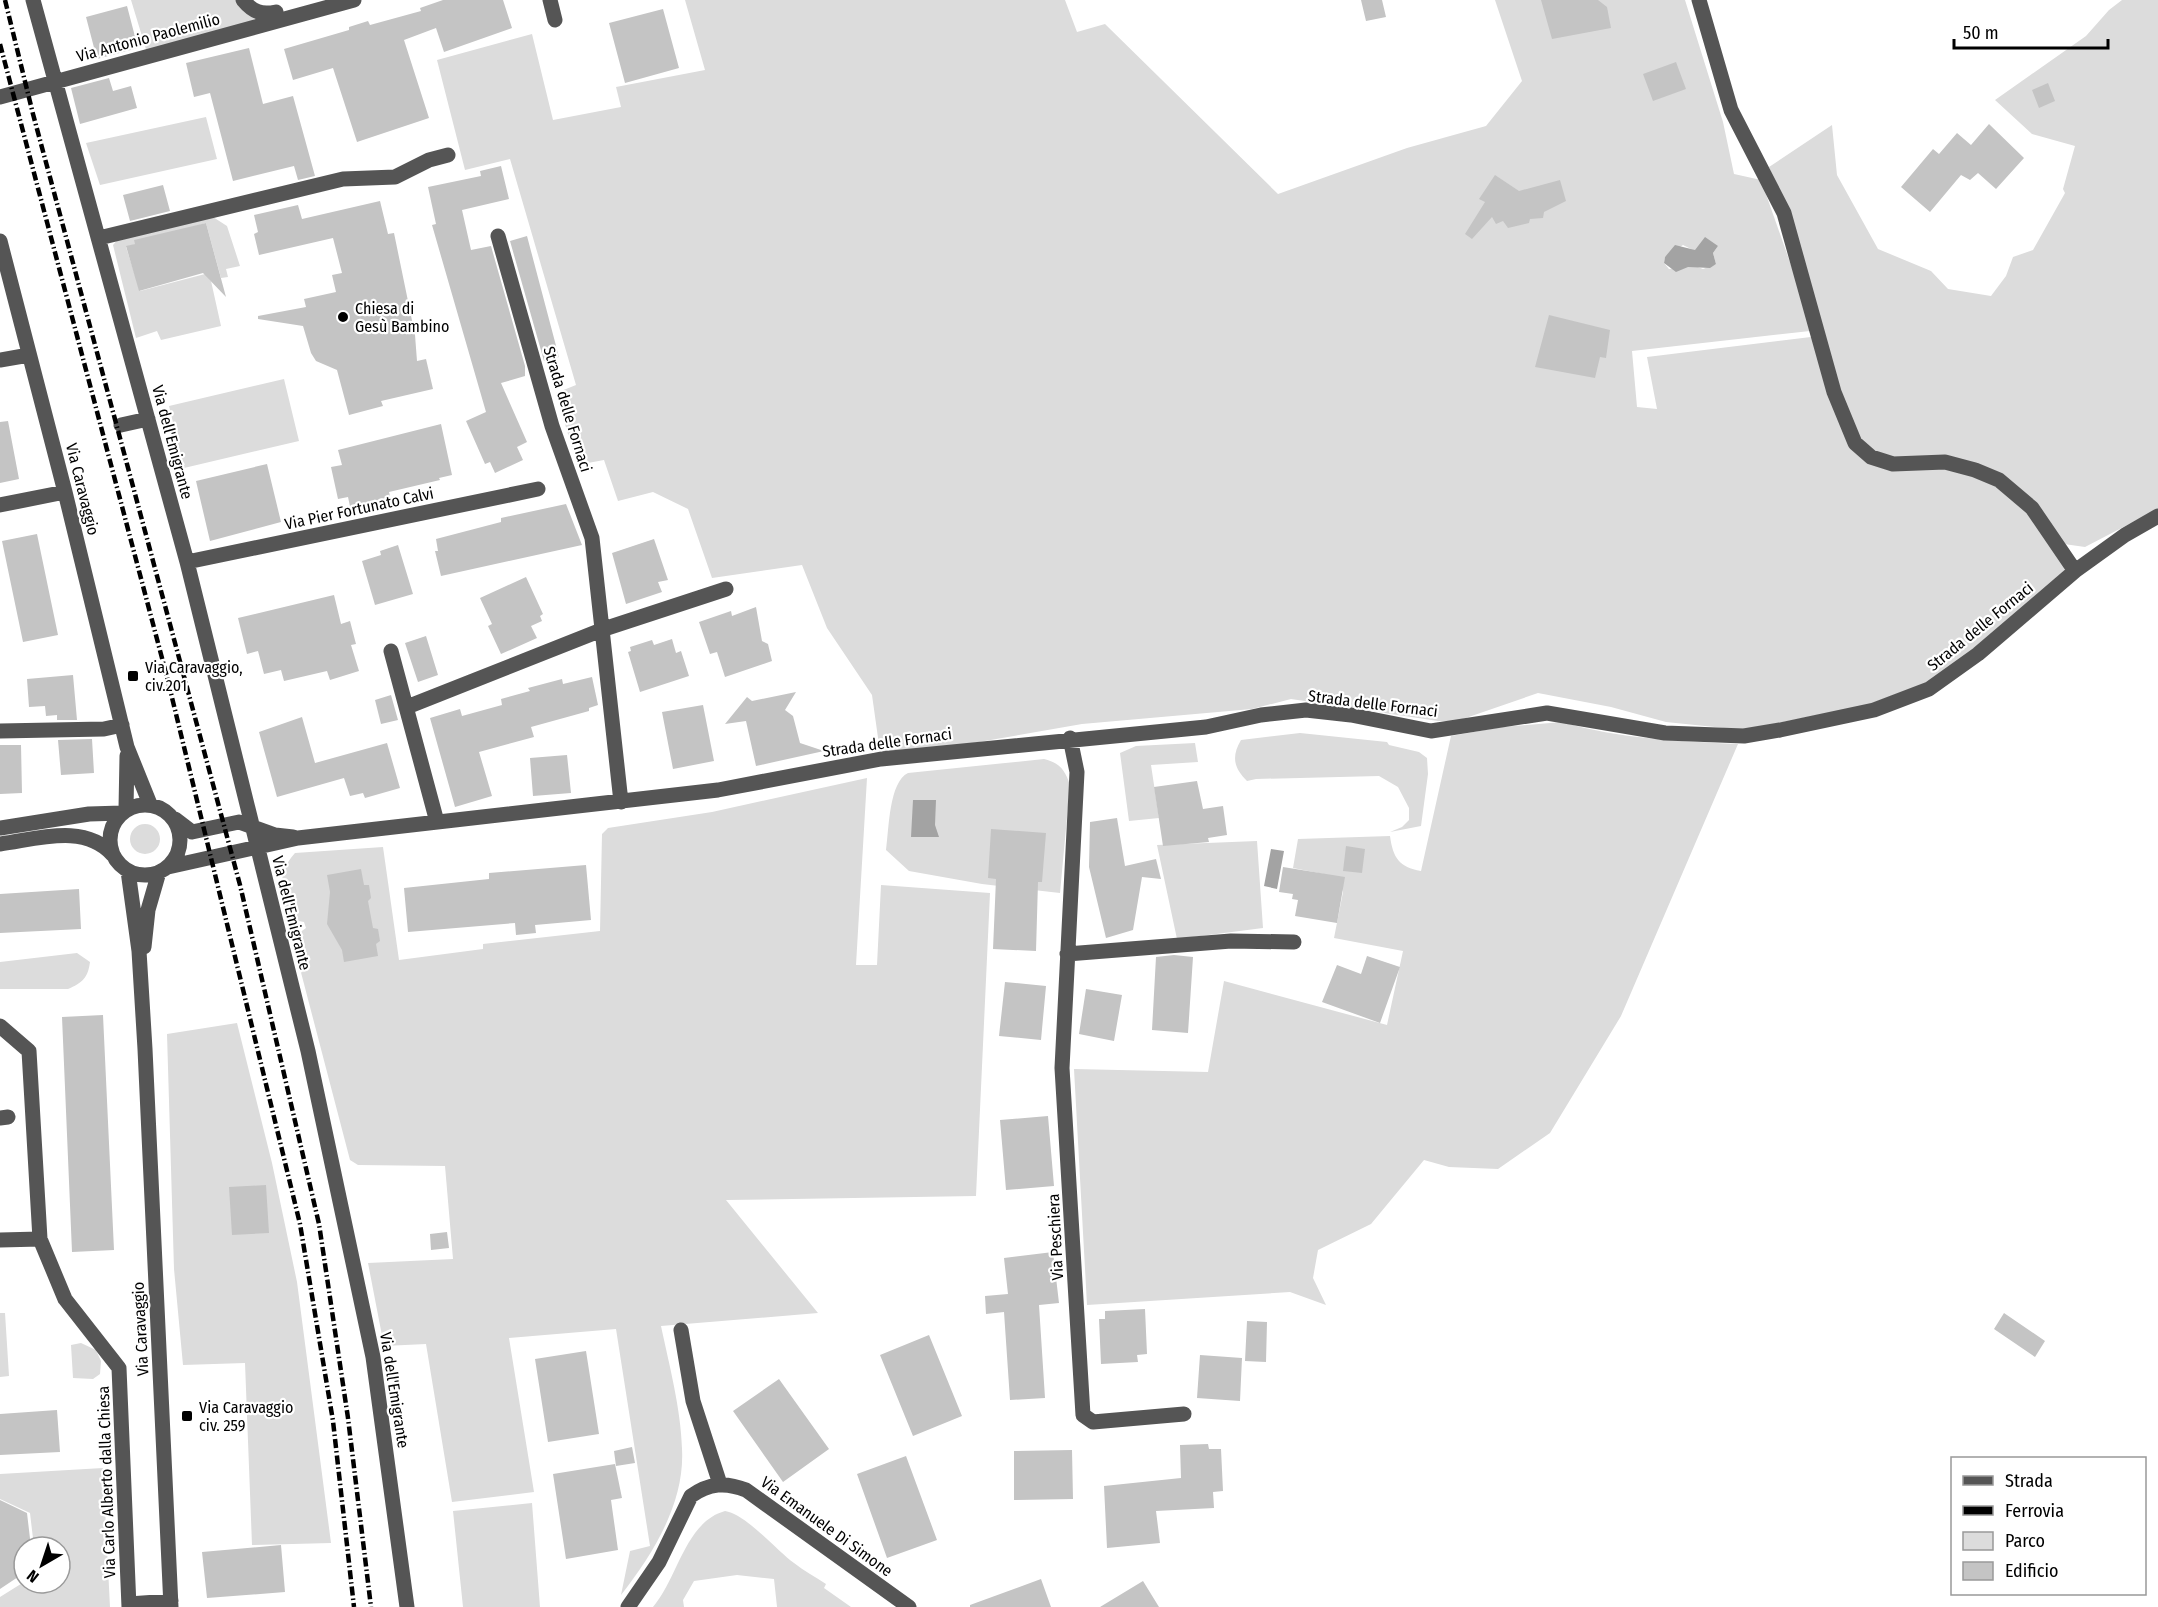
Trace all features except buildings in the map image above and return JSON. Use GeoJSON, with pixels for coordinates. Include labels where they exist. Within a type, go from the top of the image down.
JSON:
{"type":"FeatureCollection","features":[{"type":"Feature","properties":{"kind":"street","name":"Via dell'Emigrante"},"geometry":{"type":"LineString","coordinates":[[33,0],[187,562],[308,1051],[373,1356],[407,1607]]}},
{"type":"Feature","properties":{"kind":"street"},"geometry":{"type":"LineString","coordinates":[[243,0],[254,11],[266,14],[276,12]]}},
{"type":"Feature","properties":{"kind":"street","name":"Via Antonio Paolemilio"},"geometry":{"type":"LineString","coordinates":[[55,81],[354,0]]}},
{"type":"Feature","properties":{"kind":"street"},"geometry":{"type":"LineString","coordinates":[[550,0],[555,20]]}},
{"type":"Feature","properties":{"kind":"street"},"geometry":{"type":"LineString","coordinates":[[1699,0],[1731,110],[1784,213],[1834,392],[1855,442],[1871,457],[1893,464],[1945,462],[2000,480],[2032,508],[2075,571]]}},
{"type":"Feature","properties":{"kind":"street"},"geometry":{"type":"LineString","coordinates":[[0,97],[55,81]]}},
{"type":"Feature","properties":{"kind":"street"},"geometry":{"type":"LineString","coordinates":[[99,238],[343,179],[394,177],[429,160],[448,155]]}},
{"type":"Feature","properties":{"kind":"street","name":"Strada delle Fornaci"},"geometry":{"type":"LineString","coordinates":[[498,236],[552,426],[592,538],[621,802]]}},
{"type":"Feature","properties":{"kind":"street","name":"Via Caravaggio"},"geometry":{"type":"LineString","coordinates":[[0,241],[65,492],[127,747],[150,804]]}},
{"type":"Feature","properties":{"kind":"street"},"geometry":{"type":"LineString","coordinates":[[0,360],[29,355]]}},
{"type":"Feature","properties":{"kind":"street"},"geometry":{"type":"LineString","coordinates":[[121,425],[148,419]]}},
{"type":"Feature","properties":{"kind":"street","name":"Via Pier Fortunato Calvi"},"geometry":{"type":"LineString","coordinates":[[187,562],[538,489]]}},
{"type":"Feature","properties":{"kind":"street"},"geometry":{"type":"LineString","coordinates":[[0,504],[65,492]]}},
{"type":"Feature","properties":{"kind":"street","name":"Strada delle Fornaci"},"geometry":{"type":"LineString","coordinates":[[163,870],[298,838],[718,790],[881,759],[1070,738],[1209,727],[1261,715],[1306,711],[1351,716],[1431,731],[1547,713],[1665,733],[1753,735],[1874,710],[1904,701],[1929,689],[1993,642],[2075,571],[2125,534],[2158,516]]}},
{"type":"Feature","properties":{"kind":"street"},"geometry":{"type":"LineString","coordinates":[[406,706],[603,629],[726,590]]}},
{"type":"Feature","properties":{"kind":"street"},"geometry":{"type":"LineString","coordinates":[[391,651],[437,822]]}},
{"type":"Feature","properties":{"kind":"street"},"geometry":{"type":"LineString","coordinates":[[0,730],[104,729],[122,725]]}},
{"type":"Feature","properties":{"kind":"street","name":"Via Peschiera"},"geometry":{"type":"LineString","coordinates":[[1070,738],[1077,772],[1062,1068],[1083,1415],[1093,1422],[1184,1414]]}},
{"type":"Feature","properties":{"kind":"street","name":"Via Caravaggio"},"geometry":{"type":"LineString","coordinates":[[124,811],[127,747]]}},
{"type":"Feature","properties":{"kind":"street"},"geometry":{"type":"LineString","coordinates":[[0,828],[124,811],[150,804],[159,807],[173,817],[179,828],[180,847],[163,870],[148,875],[128,870],[100,842],[79,836],[0,844]]}},
{"type":"Feature","properties":{"kind":"street"},"geometry":{"type":"LineString","coordinates":[[113,855],[110,832],[124,811]]}},
{"type":"Feature","properties":{"kind":"street","name":"Strada delle Fornaci"},"geometry":{"type":"LineString","coordinates":[[173,817],[192,832],[239,822],[275,835],[298,838]]}},
{"type":"Feature","properties":{"kind":"street","name":"Via Caravaggio"},"geometry":{"type":"LineString","coordinates":[[128,870],[139,951],[145,1049],[171,1604]]}},
{"type":"Feature","properties":{"kind":"street","name":"Via Caravaggio"},"geometry":{"type":"LineString","coordinates":[[145,1049],[144,951],[148,910],[163,870]]}},
{"type":"Feature","properties":{"kind":"street"},"geometry":{"type":"LineString","coordinates":[[1067,954],[1231,941],[1294,942]]}},
{"type":"Feature","properties":{"kind":"street","name":"Via Carlo Alberto dalla Chiesa"},"geometry":{"type":"LineString","coordinates":[[0,1026],[29,1052],[40,1239],[65,1299],[119,1368],[129,1605]]}},
{"type":"Feature","properties":{"kind":"street"},"geometry":{"type":"LineString","coordinates":[[0,1240],[40,1239]]}},
{"type":"Feature","properties":{"kind":"street"},"geometry":{"type":"LineString","coordinates":[[628,1607],[658,1562],[691,1496],[699,1490],[720,1484],[693,1401],[681,1330]]}},
{"type":"Feature","properties":{"kind":"street","name":"Via Emanuele Di Simone"},"geometry":{"type":"LineString","coordinates":[[720,1484],[732,1484],[746,1490],[909,1607]]}},
{"type":"Feature","properties":{"kind":"street"},"geometry":{"type":"LineString","coordinates":[[129,1605],[171,1604]]}},
{"type":"Feature","properties":{"kind":"green space"},"geometry":{"type":"Polygon","coordinates":[[[131,0],[237,0],[257,22],[148,56],[131,0]]]}},
{"type":"Feature","properties":{"kind":"green space"},"geometry":{"type":"Polygon","coordinates":[[[685,0],[1065,0],[1077,32],[1105,24],[1278,194],[1407,148],[1486,126],[1522,81],[1495,0],[1685,0],[1723,122],[1734,174],[1761,180],[1804,302],[1810,331],[1632,351],[1637,407],[1657,409],[1647,357],[1819,336],[1799,243],[1769,167],[1832,125],[1837,175],[1878,249],[1931,271],[1948,289],[1991,296],[2006,276],[2013,257],[2033,250],[2065,193],[2063,189],[2075,146],[2032,134],[1995,100],[2086,36],[2109,10],[2122,0],[2158,0],[2158,509],[2085,547],[2064,544],[2075,571],[1952,667],[1926,683],[1867,705],[1744,730],[1666,722],[1611,707],[1538,693],[1457,721],[1438,721],[1291,699],[1252,709],[1082,724],[881,759],[872,695],[827,628],[802,565],[712,578],[688,509],[653,492],[618,501],[604,460],[577,465],[556,393],[576,385],[510,159],[465,170],[437,60],[532,34],[553,120],[621,107],[616,87],[705,70],[685,0]],[[1683,245],[1665,257],[1664,263],[1669,269],[1695,266],[1703,269],[1716,264],[1713,253],[1718,246],[1695,251],[1683,245]]]}},
{"type":"Feature","properties":{"kind":"green space"},"geometry":{"type":"Polygon","coordinates":[[[206,117],[217,159],[100,185],[86,143],[206,117]]]}},
{"type":"Feature","properties":{"kind":"green space"},"geometry":{"type":"Polygon","coordinates":[[[213,217],[227,226],[240,266],[226,269],[228,277],[221,278],[206,223],[126,247],[140,291],[205,274],[211,281],[221,326],[161,340],[157,331],[136,338],[113,245],[119,238],[213,217]]]}},
{"type":"Feature","properties":{"kind":"green space"},"geometry":{"type":"Polygon","coordinates":[[[284,379],[299,441],[184,468],[169,406],[284,379]]]}},
{"type":"Feature","properties":{"kind":"green space"},"geometry":{"type":"Polygon","coordinates":[[[1562,722],[1627,736],[1738,744],[1621,1016],[1550,1133],[1498,1169],[1449,1167],[1424,1160],[1371,1224],[1318,1250],[1313,1278],[1326,1305],[1290,1292],[1087,1305],[1074,1069],[1208,1072],[1224,981],[1387,1025],[1403,951],[1334,938],[1343,892],[1339,877],[1293,868],[1298,839],[1390,836],[1398,860],[1407,867],[1421,871],[1451,736],[1502,727],[1562,722]]]}},
{"type":"Feature","properties":{"kind":"green space"},"geometry":{"type":"Polygon","coordinates":[[[1300,733],[1387,742],[1389,745],[1419,752],[1427,758],[1428,774],[1421,826],[1390,832],[1402,827],[1409,820],[1409,808],[1398,787],[1379,776],[1247,781],[1239,772],[1235,757],[1241,740],[1300,733]]]}},
{"type":"Feature","properties":{"kind":"green space"},"geometry":{"type":"Polygon","coordinates":[[[1195,743],[1198,762],[1151,765],[1159,818],[1129,821],[1120,753],[1136,746],[1195,743]]]}},
{"type":"Feature","properties":{"kind":"green space"},"geometry":{"type":"Polygon","coordinates":[[[1044,759],[1061,768],[1070,785],[1060,893],[982,884],[909,871],[886,850],[893,796],[902,778],[908,773],[1044,759]]]}},
{"type":"Feature","properties":{"kind":"green space"},"geometry":{"type":"Polygon","coordinates":[[[867,778],[856,965],[877,965],[881,885],[990,893],[976,1196],[726,1200],[818,1313],[661,1326],[679,1418],[682,1469],[665,1527],[621,1595],[630,1551],[650,1546],[616,1329],[509,1338],[534,1492],[452,1502],[426,1344],[384,1346],[368,1263],[453,1259],[445,1166],[358,1165],[350,1160],[292,938],[306,928],[304,922],[288,919],[283,902],[282,884],[285,868],[295,853],[383,847],[399,960],[483,949],[483,944],[600,931],[602,834],[608,828],[712,812],[867,778]]]}},
{"type":"Feature","properties":{"kind":"green space"},"geometry":{"type":"Polygon","coordinates":[[[145,824],[156,828],[160,839],[156,850],[145,854],[134,850],[130,839],[134,828],[145,824]]]}},
{"type":"Feature","properties":{"kind":"green space"},"geometry":{"type":"Polygon","coordinates":[[[1257,841],[1263,928],[1177,939],[1157,845],[1257,841]]]}},
{"type":"Feature","properties":{"kind":"green space"},"geometry":{"type":"Polygon","coordinates":[[[77,953],[90,962],[86,976],[73,987],[68,989],[0,989],[0,962],[77,953]]]}},
{"type":"Feature","properties":{"kind":"green space"},"geometry":{"type":"Polygon","coordinates":[[[237,1023],[272,1163],[297,1282],[331,1543],[252,1545],[245,1363],[183,1365],[174,1269],[167,1034],[237,1023]]]}},
{"type":"Feature","properties":{"kind":"green space"},"geometry":{"type":"Polygon","coordinates":[[[0,1313],[5,1313],[9,1376],[0,1377],[0,1313]]]}},
{"type":"Feature","properties":{"kind":"green space"},"geometry":{"type":"Polygon","coordinates":[[[81,1343],[96,1350],[101,1361],[100,1374],[93,1379],[73,1378],[71,1345],[81,1343]]]}},
{"type":"Feature","properties":{"kind":"green space"},"geometry":{"type":"Polygon","coordinates":[[[103,1468],[110,1607],[0,1607],[0,1597],[12,1590],[12,1595],[72,1595],[72,1535],[33,1535],[30,1513],[0,1499],[0,1474],[103,1468]]]}},
{"type":"Feature","properties":{"kind":"green space"},"geometry":{"type":"Polygon","coordinates":[[[532,1503],[540,1607],[463,1607],[453,1511],[532,1503]]]}},
{"type":"Feature","properties":{"kind":"green space"},"geometry":{"type":"Polygon","coordinates":[[[725,1511],[751,1525],[794,1563],[826,1584],[824,1588],[851,1607],[777,1607],[774,1579],[737,1575],[694,1581],[683,1600],[684,1607],[653,1607],[662,1595],[683,1552],[700,1527],[711,1517],[725,1511]]]}},
{"type":"Feature","properties":{"kind":"shaded area"},"geometry":{"type":"Polygon","coordinates":[[[1705,237],[1718,246],[1713,253],[1716,264],[1710,268],[1688,267],[1676,272],[1664,263],[1665,257],[1675,245],[1695,250],[1705,237]]]}},
{"type":"Feature","properties":{"kind":"shaded area"},"geometry":{"type":"Polygon","coordinates":[[[913,800],[936,800],[935,825],[939,837],[911,837],[913,800]]]}},
{"type":"Feature","properties":{"kind":"shaded area"},"geometry":{"type":"Polygon","coordinates":[[[1271,849],[1284,851],[1277,889],[1264,886],[1271,849]]]}},
{"type":"Feature","properties":{"kind":"railway"},"geometry":{"type":"LineString","coordinates":[[5,0],[33,114],[240,885],[319,1224],[348,1418],[371,1607]]}},
{"type":"Feature","properties":{"kind":"railway"},"geometry":{"type":"LineString","coordinates":[[0,44],[167,677],[300,1224],[333,1421],[354,1607]]}},
{"type":"Feature","properties":{"kind":"place","name":"Chiesa di Gesù Bambino"},"geometry":{"type":"Point","coordinates":[343,317]}},
{"type":"Feature","properties":{"kind":"place","name":"Via Caravaggio, civ.201"},"geometry":{"type":"Point","coordinates":[133,676]}},
{"type":"Feature","properties":{"kind":"place","name":"Via Caravaggio civ. 259"},"geometry":{"type":"Point","coordinates":[187,1416]}}]}
